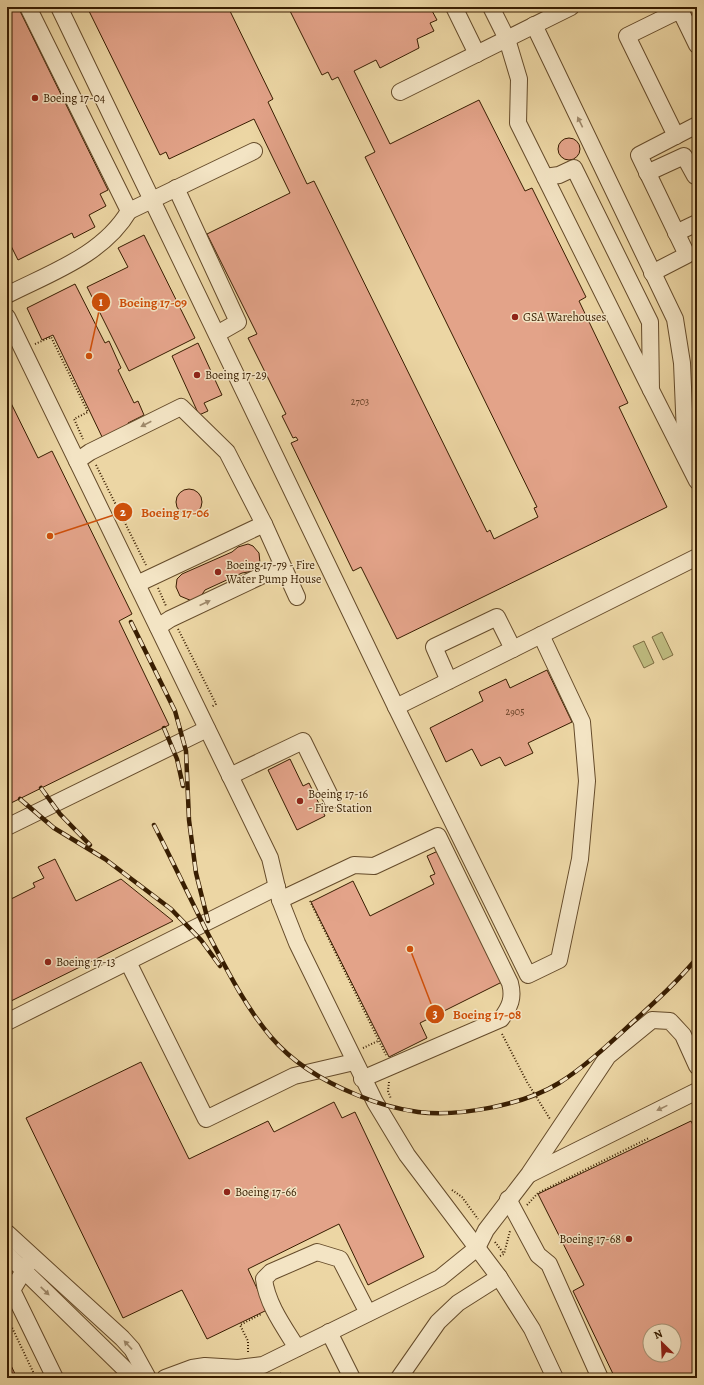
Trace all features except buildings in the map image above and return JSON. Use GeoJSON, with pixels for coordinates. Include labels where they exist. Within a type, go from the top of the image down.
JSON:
{"type":"FeatureCollection","features":[{"type":"Feature","properties":{"kind":"lane"},"geometry":{"type":"LineString","coordinates":[[28,7],[129,211]]}},
{"type":"Feature","properties":{"kind":"lane"},"geometry":{"type":"LineString","coordinates":[[58,7],[153,199],[303,517],[528,975],[559,960],[580,859],[587,781],[582,722],[541,635]]}},
{"type":"Feature","properties":{"kind":"lane"},"geometry":{"type":"LineString","coordinates":[[454,7],[477,54]]}},
{"type":"Feature","properties":{"kind":"lane"},"geometry":{"type":"LineString","coordinates":[[491,7],[507,39],[519,79],[518,123],[697,481]]}},
{"type":"Feature","properties":{"kind":"lane"},"geometry":{"type":"LineString","coordinates":[[400,92],[534,25],[550,12],[571,7]]}},
{"type":"Feature","properties":{"kind":"lane"},"geometry":{"type":"LineString","coordinates":[[676,136],[627,36],[680,10],[697,45]]}},
{"type":"Feature","properties":{"kind":"lane"},"geometry":{"type":"LineString","coordinates":[[534,25],[674,319],[682,364],[686,458]]}},
{"type":"Feature","properties":{"kind":"lane"},"geometry":{"type":"LineString","coordinates":[[652,273],[687,255],[638,155],[697,125]]}},
{"type":"Feature","properties":{"kind":"lane"},"geometry":{"type":"LineString","coordinates":[[7,295],[87,255],[121,224],[129,211],[254,150]]}},
{"type":"Feature","properties":{"kind":"lane"},"geometry":{"type":"LineString","coordinates":[[647,173],[684,156],[695,176]]}},
{"type":"Feature","properties":{"kind":"lane"},"geometry":{"type":"LineString","coordinates":[[545,177],[559,175],[597,157]]}},
{"type":"Feature","properties":{"kind":"lane"},"geometry":{"type":"LineString","coordinates":[[574,168],[650,322],[651,390]]}},
{"type":"Feature","properties":{"kind":"lane"},"geometry":{"type":"LineString","coordinates":[[176,188],[238,322],[217,334]]}},
{"type":"Feature","properties":{"kind":"lane"},"geometry":{"type":"LineString","coordinates":[[676,233],[697,223]]}},
{"type":"Feature","properties":{"kind":"lane"},"geometry":{"type":"LineString","coordinates":[[7,317],[137,584],[164,623],[207,729],[270,858],[279,893],[297,943],[362,1079],[407,1155],[499,1277],[532,1330],[555,1378]]}},
{"type":"Feature","properties":{"kind":"lane"},"geometry":{"type":"LineString","coordinates":[[77,461],[90,452],[181,407],[227,452],[264,524],[297,597]]}},
{"type":"Feature","properties":{"kind":"lane"},"geometry":{"type":"LineString","coordinates":[[137,584],[264,524]]}},
{"type":"Feature","properties":{"kind":"lane"},"geometry":{"type":"LineString","coordinates":[[396,707],[697,557]]}},
{"type":"Feature","properties":{"kind":"lane"},"geometry":{"type":"LineString","coordinates":[[164,623],[282,566]]}},
{"type":"Feature","properties":{"kind":"lane"},"geometry":{"type":"LineString","coordinates":[[449,681],[434,646],[497,617],[513,649]]}},
{"type":"Feature","properties":{"kind":"lane"},"geometry":{"type":"LineString","coordinates":[[7,827],[207,729]]}},
{"type":"Feature","properties":{"kind":"lane"},"geometry":{"type":"LineString","coordinates":[[230,776],[303,741],[332,800]]}},
{"type":"Feature","properties":{"kind":"lane"},"geometry":{"type":"LineString","coordinates":[[7,1022],[128,962],[279,893],[354,865],[374,866],[438,836],[510,983],[512,992],[511,1002],[501,1019],[362,1079]]}},
{"type":"Feature","properties":{"kind":"lane"},"geometry":{"type":"LineString","coordinates":[[128,962],[206,1119],[294,1076],[354,1062]]}},
{"type":"Feature","properties":{"kind":"lane"},"geometry":{"type":"LineString","coordinates":[[165,1378],[192,1368],[205,1366],[220,1372],[262,1365],[440,1278],[477,1248],[486,1230],[508,1199],[529,1174],[608,1056],[652,1020],[670,1021],[683,1035],[697,1066]]}},
{"type":"Feature","properties":{"kind":"lane"},"geometry":{"type":"LineString","coordinates":[[529,1174],[697,1091]]}},
{"type":"Feature","properties":{"kind":"lane"},"geometry":{"type":"LineString","coordinates":[[508,1199],[538,1254],[549,1264],[600,1378]]}},
{"type":"Feature","properties":{"kind":"lane"},"geometry":{"type":"LineString","coordinates":[[7,1233],[132,1349],[148,1378]]}},
{"type":"Feature","properties":{"kind":"lane"},"geometry":{"type":"LineString","coordinates":[[297,1348],[274,1308],[265,1287],[264,1279],[271,1272],[317,1252],[340,1259],[368,1313]]}},
{"type":"Feature","properties":{"kind":"lane"},"geometry":{"type":"LineString","coordinates":[[7,1254],[134,1378]]}},
{"type":"Feature","properties":{"kind":"lane"},"geometry":{"type":"LineString","coordinates":[[33,1257],[12,1290],[55,1378]]}},
{"type":"Feature","properties":{"kind":"lane"},"geometry":{"type":"LineString","coordinates":[[399,1378],[438,1322],[458,1303],[499,1277]]}},
{"type":"Feature","properties":{"kind":"lane"},"geometry":{"type":"LineString","coordinates":[[329,1332],[347,1376]]}},
{"type":"Feature","properties":{"kind":"path"},"geometry":{"type":"LineString","coordinates":[[501,1034],[527,1082],[558,1131]]}},
{"type":"Feature","properties":{"kind":"path"},"geometry":{"type":"LineString","coordinates":[[570,1154],[579,1173]]}},
{"type":"Feature","properties":{"kind":"path"},"geometry":{"type":"LineString","coordinates":[[249,1366],[248,1341],[240,1325],[274,1308]]}},
{"type":"Feature","properties":{"kind":"path"},"geometry":{"type":"LineString","coordinates":[[7,1317],[36,1378]]}},
{"type":"Feature","properties":{"kind":"shaded area"},"geometry":{"type":"Polygon","coordinates":[[[662,632],[673,655],[663,660],[652,637],[662,632]]]}},
{"type":"Feature","properties":{"kind":"shaded area"},"geometry":{"type":"Polygon","coordinates":[[[644,641],[654,663],[644,668],[633,646],[644,641]]]}},
{"type":"Feature","properties":{"kind":"railway"},"geometry":{"type":"LineString","coordinates":[[131,622],[175,711],[186,751],[189,820],[196,873],[208,921]]}},
{"type":"Feature","properties":{"kind":"railway"},"geometry":{"type":"LineString","coordinates":[[164,728],[177,759],[183,786]]}},
{"type":"Feature","properties":{"kind":"railway"},"geometry":{"type":"LineString","coordinates":[[41,788],[60,814],[90,845]]}},
{"type":"Feature","properties":{"kind":"railway"},"geometry":{"type":"LineString","coordinates":[[20,799],[54,828],[105,859],[171,909],[201,940],[220,966]]}},
{"type":"Feature","properties":{"kind":"railway"},"geometry":{"type":"LineString","coordinates":[[154,825],[228,973],[252,1012],[271,1037],[289,1055],[322,1078],[357,1095],[394,1107],[418,1112],[434,1113],[471,1111],[510,1103],[545,1091],[559,1083],[598,1054],[667,991],[697,958]]}},
{"type":"Feature","properties":{"kind":"place","name":"Boeing 17-04"},"geometry":{"type":"Point","coordinates":[35,98]}},
{"type":"Feature","properties":{"kind":"place","name":"GSA Warehouses"},"geometry":{"type":"Point","coordinates":[515,317]}},
{"type":"Feature","properties":{"kind":"place","name":"Boeing 17-09"},"geometry":{"type":"Point","coordinates":[89,356]}},
{"type":"Feature","properties":{"kind":"place","name":"Boeing 17-29"},"geometry":{"type":"Point","coordinates":[197,375]}},
{"type":"Feature","properties":{"kind":"place","name":"Boeing 17-06"},"geometry":{"type":"Point","coordinates":[50,536]}},
{"type":"Feature","properties":{"kind":"place","name":"Boeing 17-79 - Fire Water Pump House"},"geometry":{"type":"Point","coordinates":[218,572]}},
{"type":"Feature","properties":{"kind":"place","name":"Boeing 17-16 - Fire Station"},"geometry":{"type":"Point","coordinates":[300,801]}},
{"type":"Feature","properties":{"kind":"place","name":"Boeing 17-08"},"geometry":{"type":"Point","coordinates":[410,949]}},
{"type":"Feature","properties":{"kind":"place","name":"Boeing 17-13"},"geometry":{"type":"Point","coordinates":[48,962]}},
{"type":"Feature","properties":{"kind":"place","name":"Boeing 17-66"},"geometry":{"type":"Point","coordinates":[227,1192]}},
{"type":"Feature","properties":{"kind":"place","name":"Boeing 17-68"},"geometry":{"type":"Point","coordinates":[629,1239]}}]}
